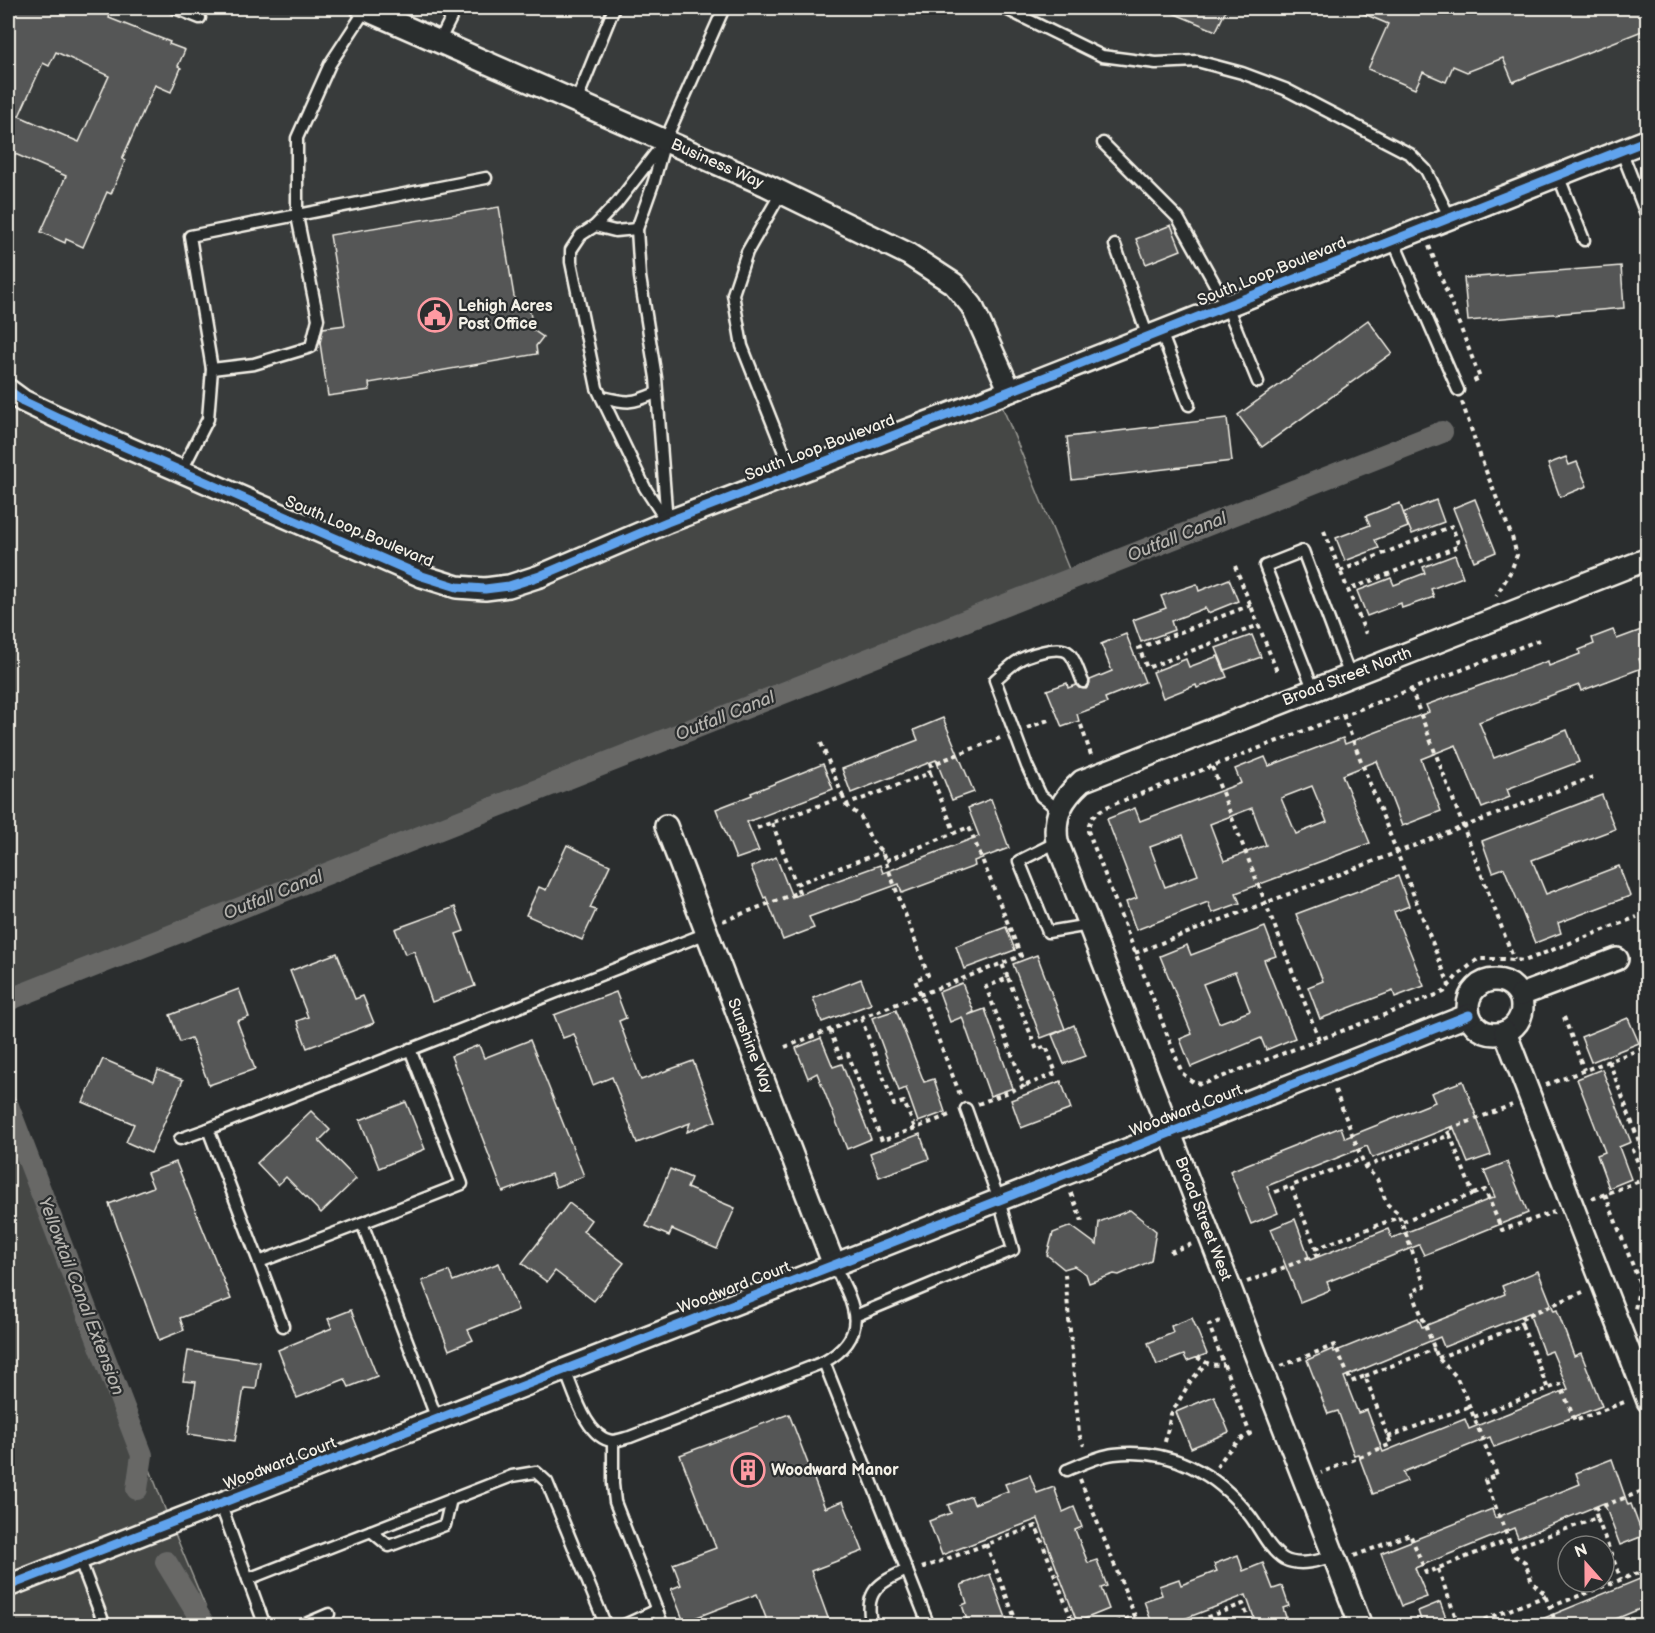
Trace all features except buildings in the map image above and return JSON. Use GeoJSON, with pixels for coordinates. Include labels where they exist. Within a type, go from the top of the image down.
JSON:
{"type":"FeatureCollection","features":[{"type":"Feature","properties":{"kind":"street","name":"Business Way"},"geometry":{"type":"LineString","coordinates":[[364,8],[781,193],[908,254],[954,284],[972,306],[1010,391]]}},
{"type":"Feature","properties":{"kind":"street","name":"South Loop Boulevard"},"geometry":{"type":"LineString","coordinates":[[8,390],[23,401],[59,418],[422,576],[457,587],[485,589],[509,586],[667,522],[1010,391],[1647,140]]}},
{"type":"Feature","properties":{"kind":"street","name":"Broad Street North"},"geometry":{"type":"LineString","coordinates":[[1060,812],[1068,794],[1082,781],[1647,559]]}},
{"type":"Feature","properties":{"kind":"street","name":"Broad Street West"},"geometry":{"type":"LineString","coordinates":[[1060,812],[1054,825],[1057,842],[1361,1626]]}},
{"type":"Feature","properties":{"kind":"street","name":"Sunshine Way"},"geometry":{"type":"LineString","coordinates":[[666,826],[834,1265]]}},
{"type":"Feature","properties":{"kind":"street"},"geometry":{"type":"LineString","coordinates":[[1521,995],[1617,959]]}},
{"type":"Feature","properties":{"kind":"street"},"geometry":{"type":"LineString","coordinates":[[1498,980],[1507,982],[1521,995],[1522,1012],[1519,1020],[1506,1032],[1488,1033],[1480,1029],[1469,1015],[1470,997],[1481,984],[1498,980]]}},
{"type":"Feature","properties":{"kind":"street","name":"Woodward Court"},"geometry":{"type":"LineString","coordinates":[[8,1586],[1170,1134],[1469,1015]]}},
{"type":"Feature","properties":{"kind":"street"},"geometry":{"type":"LineString","coordinates":[[1506,1032],[1646,1397]]}},
{"type":"Feature","properties":{"kind":"lane"},"geometry":{"type":"LineString","coordinates":[[175,8],[200,18]]}},
{"type":"Feature","properties":{"kind":"lane"},"geometry":{"type":"LineString","coordinates":[[212,369],[254,364],[311,346],[318,319],[297,216],[297,138],[330,64],[364,8]]}},
{"type":"Feature","properties":{"kind":"lane"},"geometry":{"type":"LineString","coordinates":[[440,42],[456,8]]}},
{"type":"Feature","properties":{"kind":"lane"},"geometry":{"type":"LineString","coordinates":[[576,102],[614,8]]}},
{"type":"Feature","properties":{"kind":"lane"},"geometry":{"type":"LineString","coordinates":[[667,522],[656,378],[640,277],[637,229],[654,182],[665,141],[724,8]]}},
{"type":"Feature","properties":{"kind":"lane"},"geometry":{"type":"LineString","coordinates":[[1004,8],[1102,56],[1156,63],[1197,60],[1285,89],[1410,154],[1426,170],[1450,218]]}},
{"type":"Feature","properties":{"kind":"lane"},"geometry":{"type":"LineString","coordinates":[[665,141],[617,203],[595,226],[581,235],[571,250],[571,262],[597,388],[645,488],[667,522]]}},
{"type":"Feature","properties":{"kind":"lane"},"geometry":{"type":"LineString","coordinates":[[1103,143],[1179,218],[1227,306],[1258,382]]}},
{"type":"Feature","properties":{"kind":"lane"},"geometry":{"type":"LineString","coordinates":[[1621,150],[1646,214]]}},
{"type":"Feature","properties":{"kind":"lane"},"geometry":{"type":"LineString","coordinates":[[1558,175],[1584,240]]}},
{"type":"Feature","properties":{"kind":"lane"},"geometry":{"type":"LineString","coordinates":[[182,472],[208,419],[212,369],[190,236],[486,178]]}},
{"type":"Feature","properties":{"kind":"lane"},"geometry":{"type":"LineString","coordinates":[[781,193],[747,252],[733,294],[742,346],[793,475]]}},
{"type":"Feature","properties":{"kind":"lane"},"geometry":{"type":"LineString","coordinates":[[595,226],[615,231],[637,229]]}},
{"type":"Feature","properties":{"kind":"lane"},"geometry":{"type":"LineString","coordinates":[[1393,240],[1458,390]]}},
{"type":"Feature","properties":{"kind":"lane"},"geometry":{"type":"LineString","coordinates":[[1115,245],[1154,334],[1190,405]]}},
{"type":"Feature","properties":{"kind":"lane"},"geometry":{"type":"LineString","coordinates":[[602,397],[635,402],[656,393]]}},
{"type":"Feature","properties":{"kind":"lane"},"geometry":{"type":"LineString","coordinates":[[1314,690],[1265,566],[1303,551],[1350,676]]}},
{"type":"Feature","properties":{"kind":"lane"},"geometry":{"type":"LineString","coordinates":[[1060,812],[1041,796],[1014,733],[995,680],[1018,660],[1041,651],[1067,650],[1083,682]]}},
{"type":"Feature","properties":{"kind":"lane"},"geometry":{"type":"LineString","coordinates":[[1057,842],[1019,861],[1048,932],[1089,925]]}},
{"type":"Feature","properties":{"kind":"lane"},"geometry":{"type":"LineString","coordinates":[[180,1139],[706,931]]}},
{"type":"Feature","properties":{"kind":"lane"},"geometry":{"type":"LineString","coordinates":[[259,1262],[462,1184],[410,1049]]}},
{"type":"Feature","properties":{"kind":"lane"},"geometry":{"type":"LineString","coordinates":[[855,1316],[1013,1250],[999,1200],[966,1109]]}},
{"type":"Feature","properties":{"kind":"lane"},"geometry":{"type":"LineString","coordinates":[[208,1129],[283,1326]]}},
{"type":"Feature","properties":{"kind":"lane"},"geometry":{"type":"LineString","coordinates":[[362,1223],[437,1419]]}},
{"type":"Feature","properties":{"kind":"lane"},"geometry":{"type":"LineString","coordinates":[[565,1370],[583,1414],[593,1430],[600,1437],[613,1441],[630,1437],[824,1362],[837,1355],[848,1342],[855,1327],[855,1316],[847,1291],[834,1265]]}},
{"type":"Feature","properties":{"kind":"lane"},"geometry":{"type":"LineString","coordinates":[[824,1362],[929,1626]]}},
{"type":"Feature","properties":{"kind":"lane"},"geometry":{"type":"LineString","coordinates":[[613,1441],[615,1502],[663,1626]]}},
{"type":"Feature","properties":{"kind":"lane"},"geometry":{"type":"LineString","coordinates":[[1071,1469],[1113,1454],[1162,1455],[1185,1463],[1227,1491],[1284,1559],[1298,1562],[1335,1559]]}},
{"type":"Feature","properties":{"kind":"lane"},"geometry":{"type":"LineString","coordinates":[[248,1579],[512,1476],[536,1472],[547,1482],[606,1626]]}},
{"type":"Feature","properties":{"kind":"lane"},"geometry":{"type":"LineString","coordinates":[[371,1531],[389,1546],[445,1526],[451,1499]]}},
{"type":"Feature","properties":{"kind":"lane"},"geometry":{"type":"LineString","coordinates":[[220,1503],[265,1626]]}},
{"type":"Feature","properties":{"kind":"lane"},"geometry":{"type":"LineString","coordinates":[[79,1558],[105,1626]]}},
{"type":"Feature","properties":{"kind":"lane"},"geometry":{"type":"LineString","coordinates":[[872,1626],[868,1610],[871,1594],[888,1579],[906,1570]]}},
{"type":"Feature","properties":{"kind":"lane"},"geometry":{"type":"LineString","coordinates":[[622,1626],[657,1610]]}},
{"type":"Feature","properties":{"kind":"lane"},"geometry":{"type":"LineString","coordinates":[[301,1626],[329,1614]]}},
{"type":"Feature","properties":{"kind":"path"},"geometry":{"type":"LineString","coordinates":[[1423,229],[1480,378],[1458,390],[1482,461],[1512,537],[1516,555],[1511,571],[1479,625]]}},
{"type":"Feature","properties":{"kind":"path"},"geometry":{"type":"LineString","coordinates":[[1340,571],[1452,526],[1459,546],[1348,590]]}},
{"type":"Feature","properties":{"kind":"path"},"geometry":{"type":"LineString","coordinates":[[1324,531],[1366,634]]}},
{"type":"Feature","properties":{"kind":"path"},"geometry":{"type":"LineString","coordinates":[[1236,566],[1278,674]]}},
{"type":"Feature","properties":{"kind":"path"},"geometry":{"type":"LineString","coordinates":[[1251,606],[1139,648],[1147,668],[1259,625]]}},
{"type":"Feature","properties":{"kind":"path"},"geometry":{"type":"LineString","coordinates":[[1539,640],[1104,808],[1089,821],[1088,831],[1182,1073],[1194,1083],[1203,1083],[1444,992],[1467,966],[1478,959],[1524,962],[1637,917]]}},
{"type":"Feature","properties":{"kind":"path"},"geometry":{"type":"LineString","coordinates":[[1411,689],[1515,960]]}},
{"type":"Feature","properties":{"kind":"path"},"geometry":{"type":"LineString","coordinates":[[1343,715],[1449,985]]}},
{"type":"Feature","properties":{"kind":"path"},"geometry":{"type":"LineString","coordinates":[[955,833],[928,766],[1051,719]]}},
{"type":"Feature","properties":{"kind":"path"},"geometry":{"type":"LineString","coordinates":[[1081,725],[1098,775]]}},
{"type":"Feature","properties":{"kind":"path"},"geometry":{"type":"LineString","coordinates":[[821,743],[846,805],[861,817],[871,840],[882,852],[928,975],[915,980],[966,1109]]}},
{"type":"Feature","properties":{"kind":"path"},"geometry":{"type":"LineString","coordinates":[[1212,767],[1319,1040]]}},
{"type":"Feature","properties":{"kind":"path"},"geometry":{"type":"LineString","coordinates":[[846,805],[930,773]]}},
{"type":"Feature","properties":{"kind":"path"},"geometry":{"type":"LineString","coordinates":[[1135,953],[1593,777]]}},
{"type":"Feature","properties":{"kind":"path"},"geometry":{"type":"LineString","coordinates":[[757,828],[843,797]]}},
{"type":"Feature","properties":{"kind":"path"},"geometry":{"type":"LineString","coordinates":[[706,931],[799,892],[772,823]]}},
{"type":"Feature","properties":{"kind":"path"},"geometry":{"type":"LineString","coordinates":[[785,1047],[1021,956],[969,827],[885,861]]}},
{"type":"Feature","properties":{"kind":"path"},"geometry":{"type":"LineString","coordinates":[[796,884],[882,852]]}},
{"type":"Feature","properties":{"kind":"path"},"geometry":{"type":"LineString","coordinates":[[830,1030],[840,1057],[849,1054],[882,1141],[966,1109],[1056,1073],[1046,1046],[1037,1050],[1002,964]]}},
{"type":"Feature","properties":{"kind":"path"},"geometry":{"type":"LineString","coordinates":[[1008,978],[986,987],[1024,1086]]}},
{"type":"Feature","properties":{"kind":"path"},"geometry":{"type":"LineString","coordinates":[[1564,1017],[1584,1070]]}},
{"type":"Feature","properties":{"kind":"path"},"geometry":{"type":"LineString","coordinates":[[861,1018],[894,1105],[904,1102],[915,1128]]}},
{"type":"Feature","properties":{"kind":"path"},"geometry":{"type":"LineString","coordinates":[[1473,1194],[1448,1130],[1532,1098],[1547,1084],[1641,1049],[1647,1065]]}},
{"type":"Feature","properties":{"kind":"path"},"geometry":{"type":"LineString","coordinates":[[1401,1222],[1485,1190],[1502,1230],[1646,1178],[1633,1150],[1641,1147],[1609,1061]]}},
{"type":"Feature","properties":{"kind":"path"},"geometry":{"type":"LineString","coordinates":[[1328,1072],[1365,1167],[1377,1179],[1387,1204],[1401,1222],[1425,1286],[1412,1291],[1438,1358],[1456,1376],[1497,1475],[1485,1480],[1515,1556],[1525,1562],[1532,1582],[1546,1596],[1557,1626]]}},
{"type":"Feature","properties":{"kind":"path"},"geometry":{"type":"LineString","coordinates":[[1647,1077],[1644,1078],[1647,1088]]}},
{"type":"Feature","properties":{"kind":"path"},"geometry":{"type":"LineString","coordinates":[[1365,1167],[1450,1135]]}},
{"type":"Feature","properties":{"kind":"path"},"geometry":{"type":"LineString","coordinates":[[1275,1192],[1362,1158]]}},
{"type":"Feature","properties":{"kind":"path"},"geometry":{"type":"LineString","coordinates":[[1064,1175],[1082,1221]]}},
{"type":"Feature","properties":{"kind":"path"},"geometry":{"type":"LineString","coordinates":[[1230,1289],[1318,1254],[1291,1186]]}},
{"type":"Feature","properties":{"kind":"path"},"geometry":{"type":"LineString","coordinates":[[1605,1194],[1640,1284],[1634,1312]]}},
{"type":"Feature","properties":{"kind":"path"},"geometry":{"type":"LineString","coordinates":[[1315,1249],[1399,1217]]}},
{"type":"Feature","properties":{"kind":"path"},"geometry":{"type":"LineString","coordinates":[[1065,1274],[1079,1434],[1090,1461]]}},
{"type":"Feature","properties":{"kind":"path"},"geometry":{"type":"LineString","coordinates":[[1640,1284],[1647,1281]]}},
{"type":"Feature","properties":{"kind":"path"},"geometry":{"type":"LineString","coordinates":[[1548,1389],[1519,1318],[1602,1285]]}},
{"type":"Feature","properties":{"kind":"path"},"geometry":{"type":"LineString","coordinates":[[1210,1478],[1228,1450],[1250,1434],[1209,1325],[1239,1314]]}},
{"type":"Feature","properties":{"kind":"path"},"geometry":{"type":"LineString","coordinates":[[1438,1358],[1522,1325]]}},
{"type":"Feature","properties":{"kind":"path"},"geometry":{"type":"LineString","coordinates":[[1262,1374],[1335,1345],[1351,1382],[1435,1349]]}},
{"type":"Feature","properties":{"kind":"path"},"geometry":{"type":"LineString","coordinates":[[1197,1357],[1206,1364],[1214,1366],[1224,1364]]}},
{"type":"Feature","properties":{"kind":"path"},"geometry":{"type":"LineString","coordinates":[[1162,1455],[1171,1414],[1190,1382],[1206,1364]]}},
{"type":"Feature","properties":{"kind":"path"},"geometry":{"type":"LineString","coordinates":[[1304,1480],[1390,1444],[1365,1377]]}},
{"type":"Feature","properties":{"kind":"path"},"geometry":{"type":"LineString","coordinates":[[1474,1417],[1560,1384],[1575,1421],[1646,1397]]}},
{"type":"Feature","properties":{"kind":"path"},"geometry":{"type":"LineString","coordinates":[[1388,1437],[1470,1406]]}},
{"type":"Feature","properties":{"kind":"path"},"geometry":{"type":"LineString","coordinates":[[1071,1469],[1139,1626]]}},
{"type":"Feature","properties":{"kind":"path"},"geometry":{"type":"LineString","coordinates":[[1621,1579],[1595,1509],[1647,1489]]}},
{"type":"Feature","properties":{"kind":"path"},"geometry":{"type":"LineString","coordinates":[[1512,1548],[1597,1518]]}},
{"type":"Feature","properties":{"kind":"path"},"geometry":{"type":"LineString","coordinates":[[906,1570],[920,1568],[1036,1526],[1074,1626]]}},
{"type":"Feature","properties":{"kind":"path"},"geometry":{"type":"LineString","coordinates":[[1335,1559],[1410,1534],[1426,1573],[1509,1540]]}},
{"type":"Feature","properties":{"kind":"path"},"geometry":{"type":"LineString","coordinates":[[986,1544],[1018,1626]]}},
{"type":"Feature","properties":{"kind":"path"},"geometry":{"type":"LineString","coordinates":[[1438,1569],[1459,1626]]}},
{"type":"Feature","properties":{"kind":"path"},"geometry":{"type":"LineString","coordinates":[[1550,1607],[1638,1573]]}},
{"type":"Feature","properties":{"kind":"path"},"geometry":{"type":"LineString","coordinates":[[1467,1626],[1546,1596]]}},
{"type":"Feature","properties":{"kind":"path"},"geometry":{"type":"LineString","coordinates":[[1196,1626],[1194,1622],[1243,1604],[1251,1626]]}},
{"type":"Feature","properties":{"kind":"path"},"geometry":{"type":"LineString","coordinates":[[1108,1626],[1135,1616]]}},
{"type":"Feature","properties":{"kind":"shaded area"},"geometry":{"type":"Polygon","coordinates":[[[8,8],[1647,8],[1647,140],[540,576],[457,587],[8,390],[8,8]]]}},
{"type":"Feature","properties":{"kind":"shaded area"},"geometry":{"type":"Polygon","coordinates":[[[8,402],[56,428],[419,586],[455,597],[486,599],[542,587],[671,532],[1002,406],[1071,574],[8,990],[8,402]]]}},
{"type":"Feature","properties":{"kind":"shaded area"},"geometry":{"type":"Polygon","coordinates":[[[8,1092],[168,1517],[213,1625],[8,1625],[8,1092]]]}},
{"type":"Feature","properties":{"kind":"waterway","name":"Outfall Canal"},"geometry":{"type":"LineString","coordinates":[[8,1000],[1442,432]]}},
{"type":"Feature","properties":{"kind":"waterway","name":"Yellowtail Canal Extension"},"geometry":{"type":"LineString","coordinates":[[8,1106],[142,1455],[137,1489]]}},
{"type":"Feature","properties":{"kind":"waterway","name":"Yellowtail Canal Extension"},"geometry":{"type":"LineString","coordinates":[[166,1562],[205,1626]]}},
{"type":"Feature","properties":{"kind":"cycle path"},"geometry":{"type":"LineString","coordinates":[[8,390],[23,401],[59,418],[422,576],[457,587],[485,589],[509,586],[540,576],[667,522],[1010,391],[1648,140]]}},
{"type":"Feature","properties":{"kind":"cycle path"},"geometry":{"type":"LineString","coordinates":[[8,1586],[1469,1015]]}},
{"type":"Feature","properties":{"kind":"place","name":"Lehigh Acres Post Office"},"geometry":{"type":"Point","coordinates":[435,315]}},
{"type":"Feature","properties":{"kind":"place","name":"Woodward Manor"},"geometry":{"type":"Point","coordinates":[748,1470]}}]}
